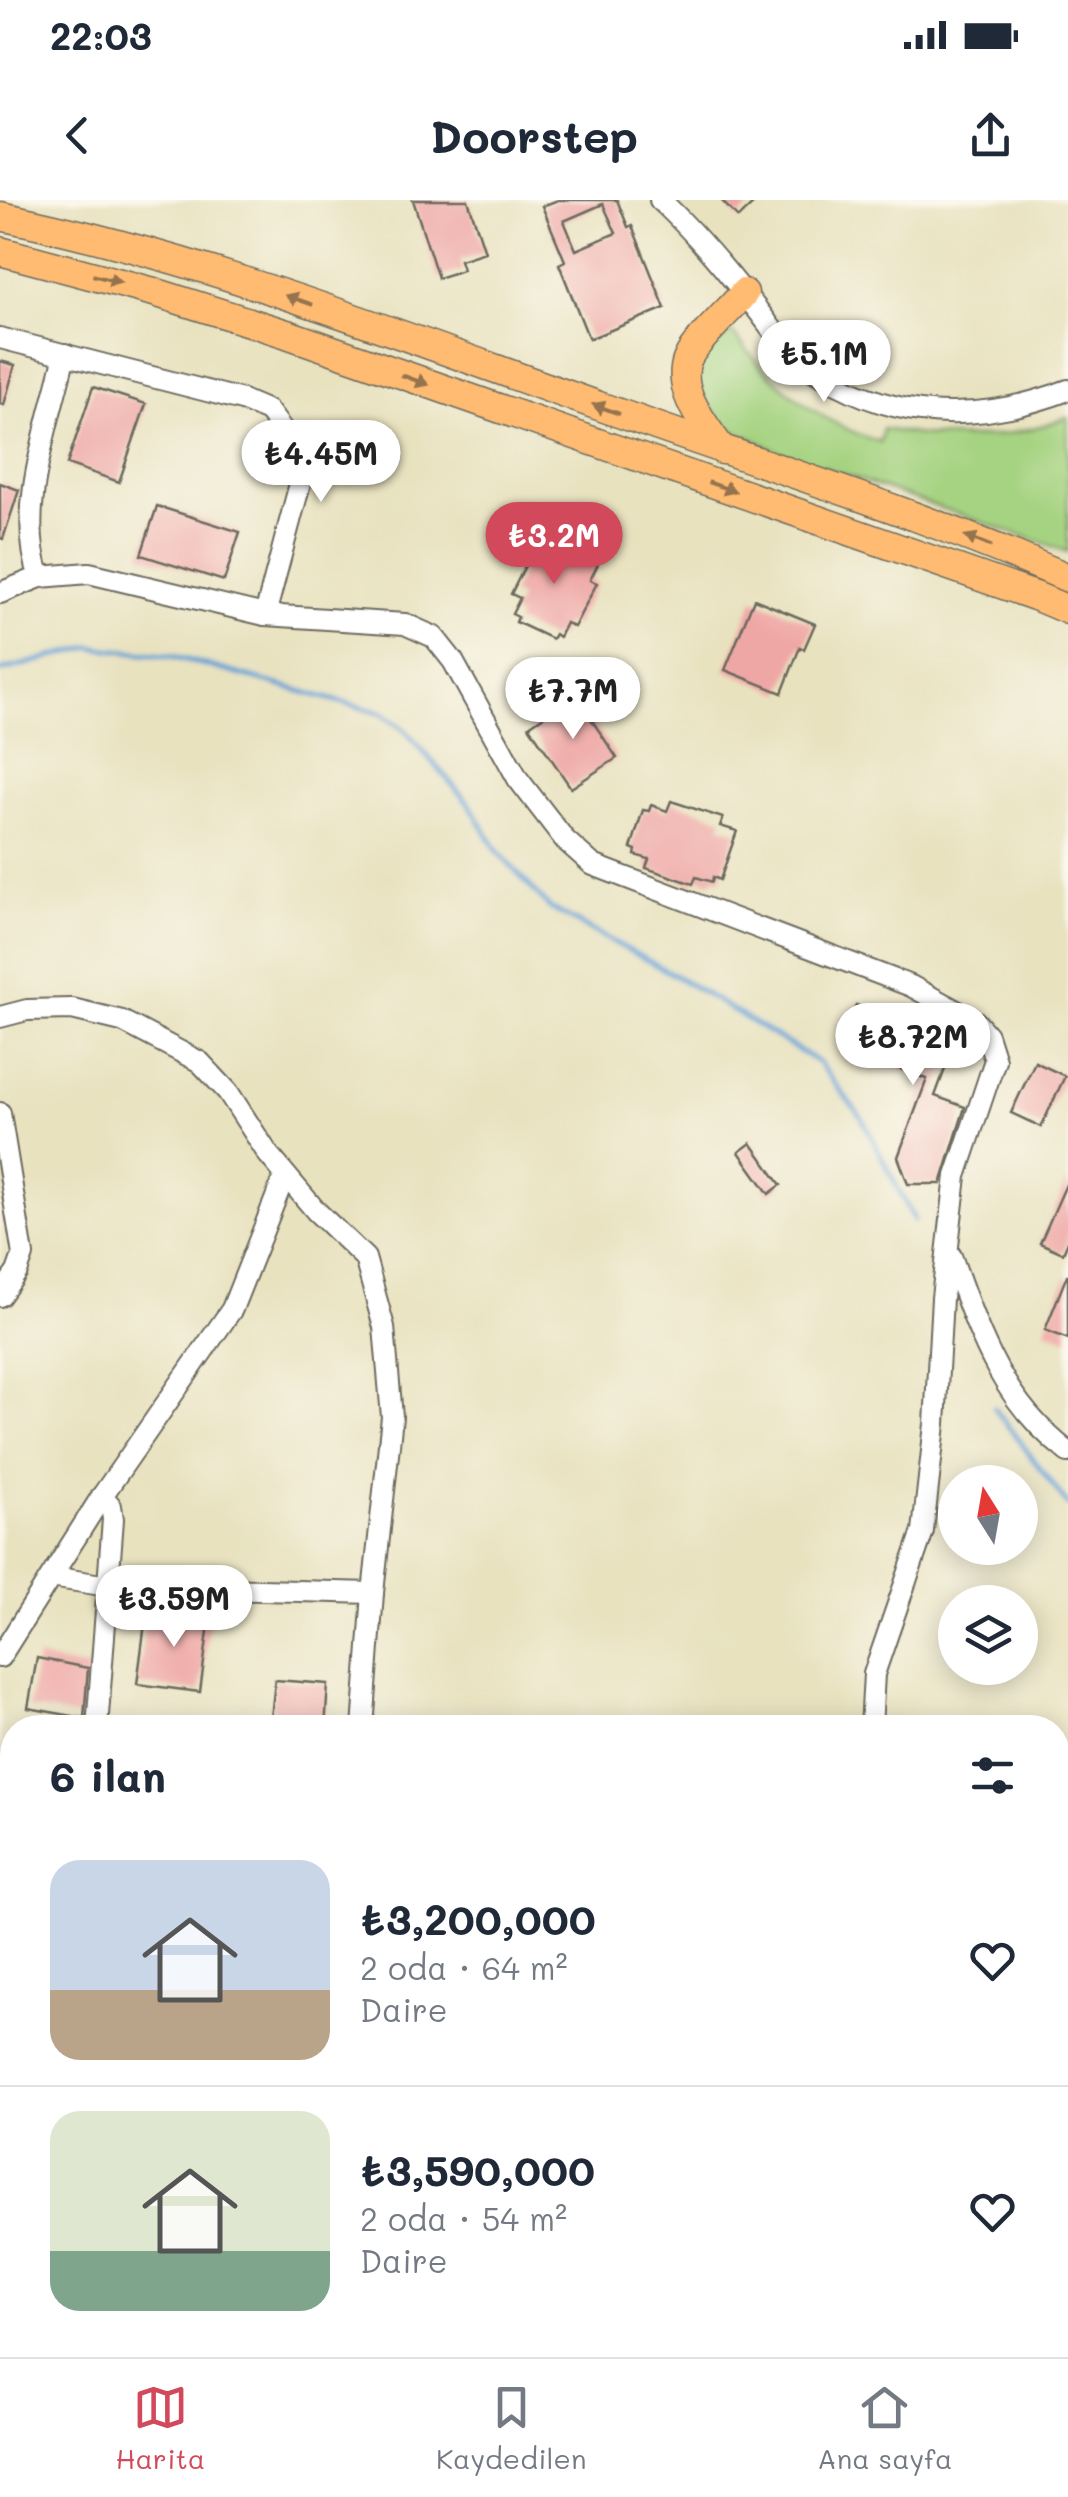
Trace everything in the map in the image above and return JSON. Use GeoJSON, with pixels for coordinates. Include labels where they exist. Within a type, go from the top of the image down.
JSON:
{"type":"FeatureCollection","features":[{"type":"Feature","properties":{"kind":"highway"},"geometry":{"type":"LineString","coordinates":[[6,217],[160,256],[275,292],[940,526],[1068,578]]}},
{"type":"Feature","properties":{"kind":"highway"},"geometry":{"type":"LineString","coordinates":[[4,253],[154,292],[287,334],[1068,610]]}},
{"type":"Feature","properties":{"kind":"highway"},"geometry":{"type":"LineString","coordinates":[[722,450],[695,410],[685,381],[688,359],[744,294]]}},
{"type":"Feature","properties":{"kind":"street"},"geometry":{"type":"LineString","coordinates":[[660,200],[795,357],[854,393],[888,405],[964,414],[1034,403],[1068,390]]}},
{"type":"Feature","properties":{"kind":"street"},"geometry":{"type":"LineString","coordinates":[[0,338],[242,400],[268,411],[281,428],[302,476],[265,615]]}},
{"type":"Feature","properties":{"kind":"street"},"geometry":{"type":"LineString","coordinates":[[40,577],[30,539],[30,509],[65,354]]}},
{"type":"Feature","properties":{"kind":"street"},"geometry":{"type":"LineString","coordinates":[[0,593],[40,577],[89,573],[265,615],[404,624],[434,637],[453,661],[518,779],[565,840],[593,865],[911,986],[975,1020],[987,1035],[995,1060],[956,1176],[923,1531],[874,1674],[872,1715]]}},
{"type":"Feature","properties":{"kind":"street"},"geometry":{"type":"LineString","coordinates":[[0,1017],[27,1010],[72,1009],[122,1021],[200,1062],[228,1092],[316,1212],[365,1258],[384,1327],[392,1417],[372,1593],[364,1715]]}},
{"type":"Feature","properties":{"kind":"street"},"geometry":{"type":"LineString","coordinates":[[0,1113],[23,1254],[17,1272],[0,1296]]}},
{"type":"Feature","properties":{"kind":"street"},"geometry":{"type":"LineString","coordinates":[[0,1656],[102,1496],[232,1309],[285,1174]]}},
{"type":"Feature","properties":{"kind":"street"},"geometry":{"type":"LineString","coordinates":[[948,1249],[987,1350],[1007,1387],[1026,1416],[1068,1452]]}},
{"type":"Feature","properties":{"kind":"street"},"geometry":{"type":"LineString","coordinates":[[98,1715],[112,1512],[102,1496]]}},
{"type":"Feature","properties":{"kind":"street"},"geometry":{"type":"LineString","coordinates":[[51,1577],[108,1586],[372,1593]]}},
{"type":"Feature","properties":{"kind":"green space"},"geometry":{"type":"Polygon","coordinates":[[[732,332],[797,399],[836,424],[880,442],[883,429],[977,437],[1021,431],[1068,417],[1068,552],[779,452],[727,427],[697,384],[698,362],[732,332]]]}},
{"type":"Feature","properties":{"kind":"building"},"geometry":{"type":"Polygon","coordinates":[[[413,200],[468,200],[485,252],[460,260],[463,270],[438,278],[413,200]]]}},
{"type":"Feature","properties":{"kind":"building"},"geometry":{"type":"Polygon","coordinates":[[[558,200],[617,200],[628,227],[632,226],[665,308],[589,339],[559,264],[565,261],[542,206],[558,200]],[[603,204],[564,221],[576,250],[616,233],[603,204]]]}},
{"type":"Feature","properties":{"kind":"building"},"geometry":{"type":"Polygon","coordinates":[[[721,200],[757,200],[738,218],[721,200]]]}},
{"type":"Feature","properties":{"kind":"building"},"geometry":{"type":"Polygon","coordinates":[[[0,361],[15,365],[4,405],[0,404],[0,361]]]}},
{"type":"Feature","properties":{"kind":"building"},"geometry":{"type":"Polygon","coordinates":[[[93,387],[146,404],[119,482],[67,464],[93,387]]]}},
{"type":"Feature","properties":{"kind":"building"},"geometry":{"type":"Polygon","coordinates":[[[0,483],[19,490],[3,539],[0,538],[0,483]]]}},
{"type":"Feature","properties":{"kind":"building"},"geometry":{"type":"Polygon","coordinates":[[[157,506],[240,532],[224,581],[141,555],[157,506]]]}},
{"type":"Feature","properties":{"kind":"building"},"geometry":{"type":"Polygon","coordinates":[[[550,533],[596,556],[593,562],[598,564],[590,580],[597,583],[574,627],[566,623],[559,637],[555,634],[552,639],[516,622],[518,617],[512,614],[520,598],[511,594],[536,544],[543,548],[550,533]]]}},
{"type":"Feature","properties":{"kind":"building"},"geometry":{"type":"Polygon","coordinates":[[[754,599],[815,624],[804,649],[800,647],[782,693],[725,670],[754,599]]]}},
{"type":"Feature","properties":{"kind":"building"},"geometry":{"type":"Polygon","coordinates":[[[575,695],[617,758],[571,788],[529,726],[575,695]]]}},
{"type":"Feature","properties":{"kind":"building"},"geometry":{"type":"Polygon","coordinates":[[[671,801],[723,818],[720,826],[737,831],[720,880],[696,877],[693,884],[646,868],[649,859],[635,855],[636,850],[631,848],[643,810],[649,811],[651,805],[667,811],[671,801]]]}},
{"type":"Feature","properties":{"kind":"building"},"geometry":{"type":"Polygon","coordinates":[[[856,1005],[955,1042],[935,1096],[965,1107],[941,1184],[908,1184],[898,1157],[927,1079],[840,1046],[856,1005]]]}},
{"type":"Feature","properties":{"kind":"building"},"geometry":{"type":"Polygon","coordinates":[[[1035,1062],[1065,1076],[1041,1127],[1011,1113],[1035,1062]]]}},
{"type":"Feature","properties":{"kind":"building"},"geometry":{"type":"Polygon","coordinates":[[[751,1143],[781,1185],[769,1194],[739,1152],[751,1143]]]}},
{"type":"Feature","properties":{"kind":"building"},"geometry":{"type":"Polygon","coordinates":[[[1068,1180],[1068,1241],[1063,1253],[1040,1243],[1068,1180]]]}},
{"type":"Feature","properties":{"kind":"building"},"geometry":{"type":"Polygon","coordinates":[[[1068,1275],[1068,1339],[1045,1330],[1068,1275]]]}},
{"type":"Feature","properties":{"kind":"building"},"geometry":{"type":"Polygon","coordinates":[[[147,1608],[210,1616],[200,1692],[137,1684],[147,1608]]]}},
{"type":"Feature","properties":{"kind":"building"},"geometry":{"type":"Polygon","coordinates":[[[37,1658],[88,1668],[84,1715],[28,1708],[37,1658]]]}},
{"type":"Feature","properties":{"kind":"building"},"geometry":{"type":"Polygon","coordinates":[[[275,1680],[328,1684],[326,1715],[271,1715],[275,1680]]]}},
{"type":"Feature","properties":{"kind":"waterway"},"geometry":{"type":"LineString","coordinates":[[0,671],[90,647],[172,656],[381,713],[405,730],[470,805],[498,852],[550,908],[669,972],[818,1062],[862,1118],[914,1220]]}},
{"type":"Feature","properties":{"kind":"waterway"},"geometry":{"type":"LineString","coordinates":[[994,1408],[1068,1505]]}}]}
